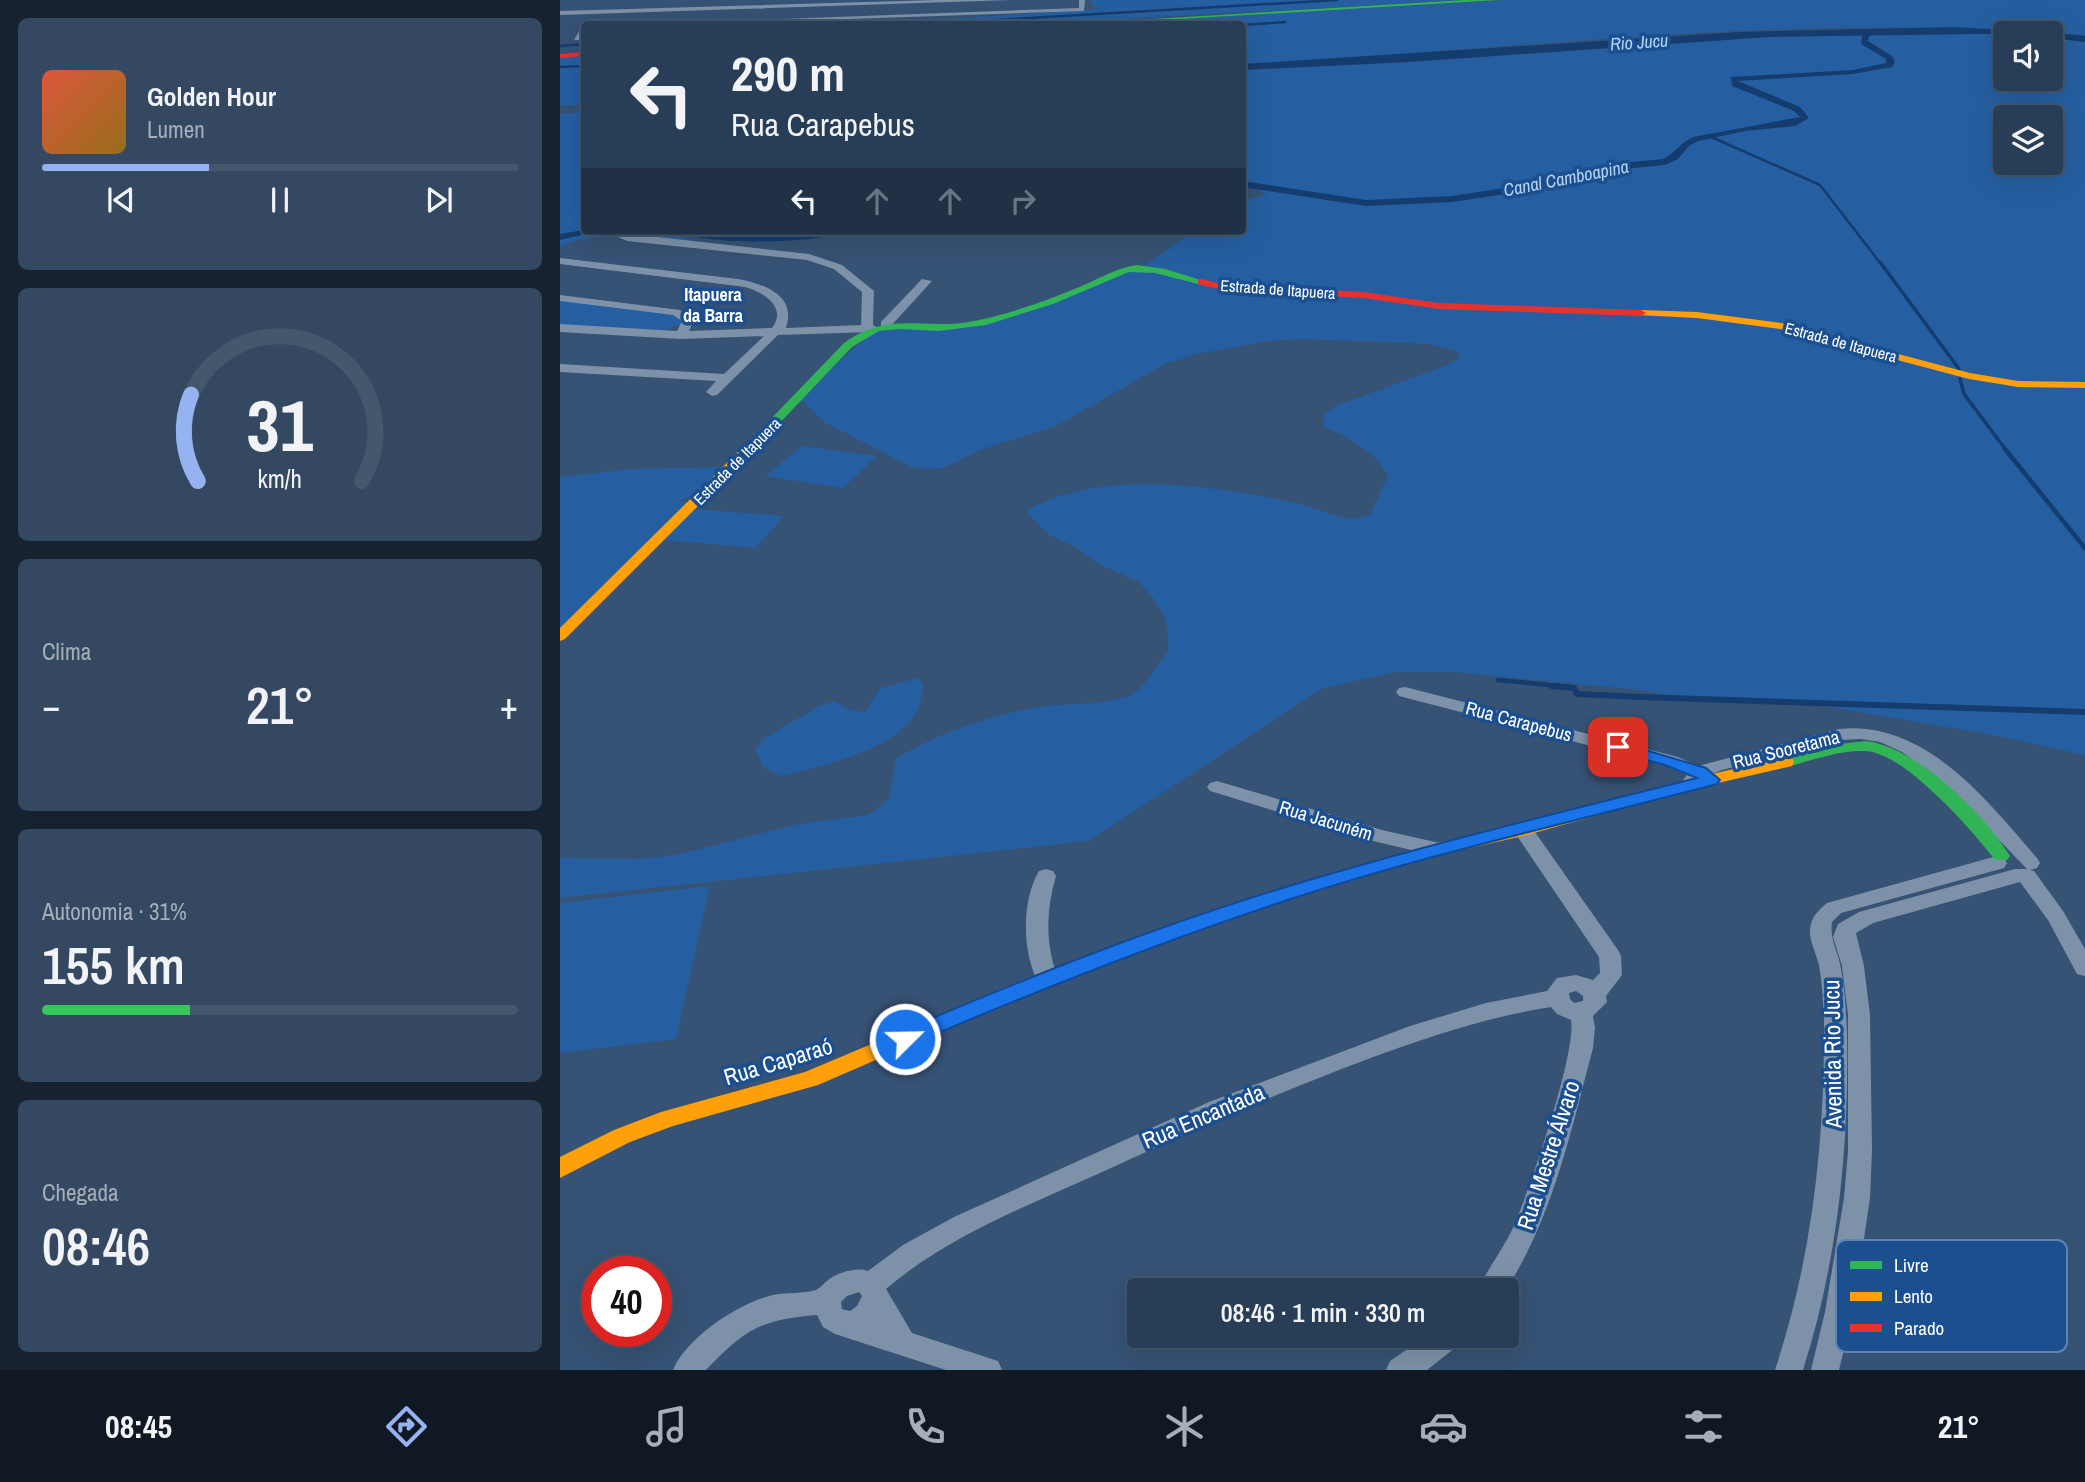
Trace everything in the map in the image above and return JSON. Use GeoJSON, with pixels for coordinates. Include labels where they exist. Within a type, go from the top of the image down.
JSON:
{"type":"FeatureCollection","features":[{"type":"Feature","properties":{"kind":"street"},"geometry":{"type":"LineString","coordinates":[[594,21],[618,0]]}},
{"type":"Feature","properties":{"kind":"street"},"geometry":{"type":"LineString","coordinates":[[650,17],[666,0]]}},
{"type":"Feature","properties":{"kind":"street"},"geometry":{"type":"LineString","coordinates":[[702,21],[719,0]]}},
{"type":"Feature","properties":{"kind":"street"},"geometry":{"type":"LineString","coordinates":[[560,13],[776,3],[1007,0]]}},
{"type":"Feature","properties":{"kind":"street"},"geometry":{"type":"LineString","coordinates":[[1075,18],[1082,9],[1082,0]]}},
{"type":"Feature","properties":{"kind":"street"},"geometry":{"type":"LineString","coordinates":[[756,21],[894,16],[1075,18],[1497,0]]}},
{"type":"Feature","properties":{"kind":"street"},"geometry":{"type":"LineString","coordinates":[[894,16],[901,1]]}},
{"type":"Feature","properties":{"kind":"street"},"geometry":{"type":"LineString","coordinates":[[577,37],[581,33]]}},
{"type":"Feature","properties":{"kind":"street"},"geometry":{"type":"LineString","coordinates":[[560,56],[581,54]]}},
{"type":"Feature","properties":{"kind":"street"},"geometry":{"type":"LineString","coordinates":[[617,235],[790,254],[829,263],[845,271],[868,291],[875,327]]}},
{"type":"Feature","properties":{"kind":"street"},"geometry":{"type":"LineString","coordinates":[[560,261],[753,285],[779,299],[784,314],[780,328],[712,392]]}},
{"type":"Feature","properties":{"kind":"street","name":"Estrada de Itapuera"},"geometry":{"type":"LineString","coordinates":[[560,636],[792,405],[848,345],[875,327],[952,328],[975,324],[1080,291],[1124,271],[1142,268],[1237,289],[1363,295],[1439,306],[1640,311],[1734,320],[1794,329],[1979,378],[2018,384],[2085,385]]}},
{"type":"Feature","properties":{"kind":"street"},"geometry":{"type":"LineString","coordinates":[[560,328],[683,332],[875,327],[926,281]]}},
{"type":"Feature","properties":{"kind":"street"},"geometry":{"type":"LineString","coordinates":[[560,298],[676,312],[687,318],[683,332]]}},
{"type":"Feature","properties":{"kind":"street"},"geometry":{"type":"LineString","coordinates":[[560,368],[727,377]]}},
{"type":"Feature","properties":{"kind":"street","name":"Rua Carapebus"},"geometry":{"type":"LineString","coordinates":[[1405,692],[1671,761],[1700,778]]}},
{"type":"Feature","properties":{"kind":"street","name":"Rua Sooretama"},"geometry":{"type":"LineString","coordinates":[[1700,778],[1842,734],[1878,734],[1895,739],[1930,761],[1994,823],[2014,867]]}},
{"type":"Feature","properties":{"kind":"street","name":"Rua Sooretama"},"geometry":{"type":"LineString","coordinates":[[1700,778],[1840,749],[1861,746],[1885,749],[1920,773],[1985,833],[2056,916],[2085,968]]}},
{"type":"Feature","properties":{"kind":"street","name":"Rua Caparaó"},"geometry":{"type":"LineString","coordinates":[[560,1168],[622,1136],[669,1118],[810,1079],[1046,978],[1267,900],[1437,849],[1523,830],[1700,778]]}},
{"type":"Feature","properties":{"kind":"street","name":"Rua Jacuném"},"geometry":{"type":"LineString","coordinates":[[1217,787],[1380,836],[1437,849]]}},
{"type":"Feature","properties":{"kind":"street"},"geometry":{"type":"LineString","coordinates":[[1523,830],[1603,943],[1612,965],[1611,975],[1584,996]]}},
{"type":"Feature","properties":{"kind":"street","name":"Avenida Rio Jucu"},"geometry":{"type":"LineString","coordinates":[[1789,1370],[1809,1300],[1829,1191],[1834,1146],[1835,1012],[1830,965],[1821,937],[1821,925],[1834,908],[2014,867]]}},
{"type":"Feature","properties":{"kind":"street","name":"Avenida Rio Jucu"},"geometry":{"type":"LineString","coordinates":[[1850,1240],[1860,1152],[1859,1015],[1853,966],[1844,937],[1846,929],[1866,917],[2014,867]]}},
{"type":"Feature","properties":{"kind":"street"},"geometry":{"type":"LineString","coordinates":[[1046,876],[1039,907],[1039,961],[1046,978]]}},
{"type":"Feature","properties":{"kind":"street","name":"Rua Encantada"},"geometry":{"type":"LineString","coordinates":[[874,1290],[889,1268],[971,1222],[1248,1095],[1436,1025],[1494,1009],[1556,998],[1560,1006],[1570,1011],[1584,996]]}},
{"type":"Feature","properties":{"kind":"street","name":"Rua Mestre Álvaro"},"geometry":{"type":"LineString","coordinates":[[1500,1278],[1512,1262],[1536,1204],[1581,1048],[1584,996]]}},
{"type":"Feature","properties":{"kind":"street"},"geometry":{"type":"LineString","coordinates":[[902,1343],[874,1290],[860,1280],[846,1282],[834,1290],[827,1301],[827,1313],[833,1321],[845,1325],[902,1343],[988,1370]]}},
{"type":"Feature","properties":{"kind":"street"},"geometry":{"type":"LineString","coordinates":[[845,1325],[860,1320],[872,1310],[874,1290]]}},
{"type":"Feature","properties":{"kind":"street"},"geometry":{"type":"LineString","coordinates":[[687,1370],[728,1331],[751,1315],[781,1306],[827,1301]]}},
{"type":"Feature","properties":{"kind":"street","name":"Avenida Rio Jucu"},"geometry":{"type":"LineString","coordinates":[[1825,1370],[1836,1324]]}},
{"type":"Feature","properties":{"kind":"street"},"geometry":{"type":"LineString","coordinates":[[1400,1370],[1417,1362],[1434,1348]]}},
{"type":"Feature","properties":{"kind":"shaded area"},"geometry":{"type":"Polygon","coordinates":[[[1091,0],[1468,0],[1087,21],[913,21],[1098,9],[1091,4],[1091,0]]]}},
{"type":"Feature","properties":{"kind":"shaded area"},"geometry":{"type":"Polygon","coordinates":[[[1513,0],[2085,0],[2085,36],[2063,35],[2063,21],[1993,21],[1993,30],[1875,27],[1769,30],[1246,64],[1246,21],[1136,21],[1513,0]]]}},
{"type":"Feature","properties":{"kind":"shaded area"},"geometry":{"type":"Polygon","coordinates":[[[1968,33],[1993,34],[1993,91],[2063,91],[2063,39],[2085,42],[2085,755],[1993,735],[1829,707],[1676,696],[1453,672],[1397,672],[1323,688],[1089,841],[560,898],[560,858],[640,859],[676,855],[799,824],[868,815],[889,799],[896,759],[930,740],[1007,714],[1046,706],[1116,700],[1140,688],[1169,650],[1166,620],[1154,599],[1139,582],[1097,563],[1077,548],[1048,534],[1025,511],[1055,498],[1088,489],[1157,484],[1193,486],[1261,496],[1293,502],[1341,517],[1360,518],[1370,515],[1388,476],[1368,452],[1323,426],[1325,415],[1338,405],[1448,365],[1458,359],[1460,352],[1430,344],[1302,339],[1269,341],[1197,354],[1165,364],[1056,426],[983,449],[943,468],[911,467],[824,422],[801,400],[839,361],[878,329],[961,329],[1146,265],[1187,235],[1246,235],[1246,200],[1267,194],[1246,184],[1246,70],[1408,62],[1769,37],[1968,33]]]}},
{"type":"Feature","properties":{"kind":"shaded area"},"geometry":{"type":"Polygon","coordinates":[[[581,55],[581,105],[560,106],[560,56],[581,55]]]}},
{"type":"Feature","properties":{"kind":"shaded area"},"geometry":{"type":"Polygon","coordinates":[[[581,112],[581,235],[679,235],[693,239],[690,245],[607,237],[575,241],[560,247],[560,114],[581,112]]]}},
{"type":"Feature","properties":{"kind":"shaded area"},"geometry":{"type":"Polygon","coordinates":[[[560,299],[674,314],[682,318],[682,324],[664,330],[560,326],[560,299]]]}},
{"type":"Feature","properties":{"kind":"shaded area"},"geometry":{"type":"Polygon","coordinates":[[[802,446],[877,456],[843,488],[765,476],[802,446]]]}},
{"type":"Feature","properties":{"kind":"shaded area"},"geometry":{"type":"Polygon","coordinates":[[[725,467],[697,495],[680,500],[688,504],[560,640],[560,477],[630,469],[725,467]]]}},
{"type":"Feature","properties":{"kind":"shaded area"},"geometry":{"type":"Polygon","coordinates":[[[694,509],[784,516],[756,548],[664,540],[694,509]]]}},
{"type":"Feature","properties":{"kind":"shaded area"},"geometry":{"type":"Polygon","coordinates":[[[918,678],[924,685],[914,716],[889,739],[872,748],[854,756],[781,776],[764,767],[755,751],[764,738],[818,707],[834,701],[848,709],[865,712],[880,688],[918,678]]]}},
{"type":"Feature","properties":{"kind":"shaded area"},"geometry":{"type":"Polygon","coordinates":[[[710,886],[676,1039],[560,1053],[560,903],[710,886]]]}},
{"type":"Feature","properties":{"kind":"water","name":"Rio Jucu"},"geometry":{"type":"Polygon","coordinates":[[[1955,27],[1993,29],[1993,34],[1769,37],[1408,62],[1246,70],[1246,64],[1740,32],[1955,27]]]}},
{"type":"Feature","properties":{"kind":"water"},"geometry":{"type":"Polygon","coordinates":[[[2063,34],[2085,36],[2085,42],[2063,39],[2063,34]]]}},
{"type":"Feature","properties":{"kind":"waterway"},"geometry":{"type":"LineString","coordinates":[[977,21],[1337,0]]}},
{"type":"Feature","properties":{"kind":"waterway"},"geometry":{"type":"LineString","coordinates":[[1246,25],[1285,22]]}},
{"type":"Feature","properties":{"kind":"waterway","name":"Canal Camboapina"},"geometry":{"type":"LineString","coordinates":[[1246,184],[1366,203],[1452,199],[1539,186],[1601,168],[1665,162],[1675,157],[1687,143],[1696,139],[1745,128],[1795,123],[1805,118],[1797,109],[1735,84],[1734,79],[1853,72],[1889,65],[1889,58],[1864,42],[1866,32]]}},
{"type":"Feature","properties":{"kind":"waterway"},"geometry":{"type":"LineString","coordinates":[[560,46],[581,44]]}},
{"type":"Feature","properties":{"kind":"waterway"},"geometry":{"type":"LineString","coordinates":[[560,67],[581,66]]}},
{"type":"Feature","properties":{"kind":"waterway"},"geometry":{"type":"LineString","coordinates":[[1709,136],[1820,185],[1881,264]]}},
{"type":"Feature","properties":{"kind":"waterway","name":"Canal Camboapina"},"geometry":{"type":"LineString","coordinates":[[560,237],[581,233]]}},
{"type":"Feature","properties":{"kind":"waterway","name":"Canal Camboapina"},"geometry":{"type":"LineString","coordinates":[[696,235],[714,238],[793,235]]}},
{"type":"Feature","properties":{"kind":"waterway"},"geometry":{"type":"LineString","coordinates":[[1880,262],[1959,369]]}},
{"type":"Feature","properties":{"kind":"waterway"},"geometry":{"type":"LineString","coordinates":[[1960,379],[1964,394],[2006,450]]}},
{"type":"Feature","properties":{"kind":"waterway"},"geometry":{"type":"LineString","coordinates":[[2005,449],[2085,548]]}},
{"type":"Feature","properties":{"kind":"waterway"},"geometry":{"type":"LineString","coordinates":[[1498,680],[1568,687]]}},
{"type":"Feature","properties":{"kind":"waterway"},"geometry":{"type":"LineString","coordinates":[[1552,686],[1574,688],[1577,694],[2085,712]]}},
{"type":"Feature","properties":{"kind":"traffic: fast"},"geometry":{"type":"LineString","coordinates":[[1125,21],[1497,0]]}},
{"type":"Feature","properties":{"kind":"traffic: fast"},"geometry":{"type":"LineString","coordinates":[[750,447],[848,345],[875,329],[888,326],[955,327],[986,322],[1085,289],[1128,269],[1155,270],[1202,282]]}},
{"type":"Feature","properties":{"kind":"traffic: fast"},"geometry":{"type":"LineString","coordinates":[[1786,762],[1855,746],[1876,747],[1891,753],[1944,793],[1978,827],[2001,856]]}},
{"type":"Feature","properties":{"kind":"traffic: slow"},"geometry":{"type":"LineString","coordinates":[[1641,313],[1697,315],[1781,326],[1969,376],[2018,384],[2085,385]]}},
{"type":"Feature","properties":{"kind":"traffic: slow"},"geometry":{"type":"LineString","coordinates":[[560,636],[750,447]]}},
{"type":"Feature","properties":{"kind":"traffic: slow"},"geometry":{"type":"LineString","coordinates":[[1347,876],[1437,849],[1523,830],[1690,784],[1786,762]]}},
{"type":"Feature","properties":{"kind":"traffic: slow"},"geometry":{"type":"LineString","coordinates":[[560,1168],[622,1136],[669,1118],[810,1079],[1047,978],[1113,955]]}},
{"type":"Feature","properties":{"kind":"traffic: jam"},"geometry":{"type":"LineString","coordinates":[[560,56],[581,54]]}},
{"type":"Feature","properties":{"kind":"traffic: jam"},"geometry":{"type":"LineString","coordinates":[[1202,282],[1225,288],[1363,295],[1439,306],[1641,313]]}},
{"type":"Feature","properties":{"kind":"traffic: jam"},"geometry":{"type":"LineString","coordinates":[[1113,955],[1267,900],[1347,876]]}},
{"type":"Feature","properties":{"kind":"district","name":"Itapuera da Barra"},"geometry":{"type":"Point","coordinates":[713,304]}},
{"type":"Feature","properties":{"kind":"route"},"geometry":{"type":"LineString","coordinates":[[905,1039],[1046,978],[1267,900],[1437,849],[1523,830],[1711,780],[1700,772],[1671,761],[1618,747]]}}]}
